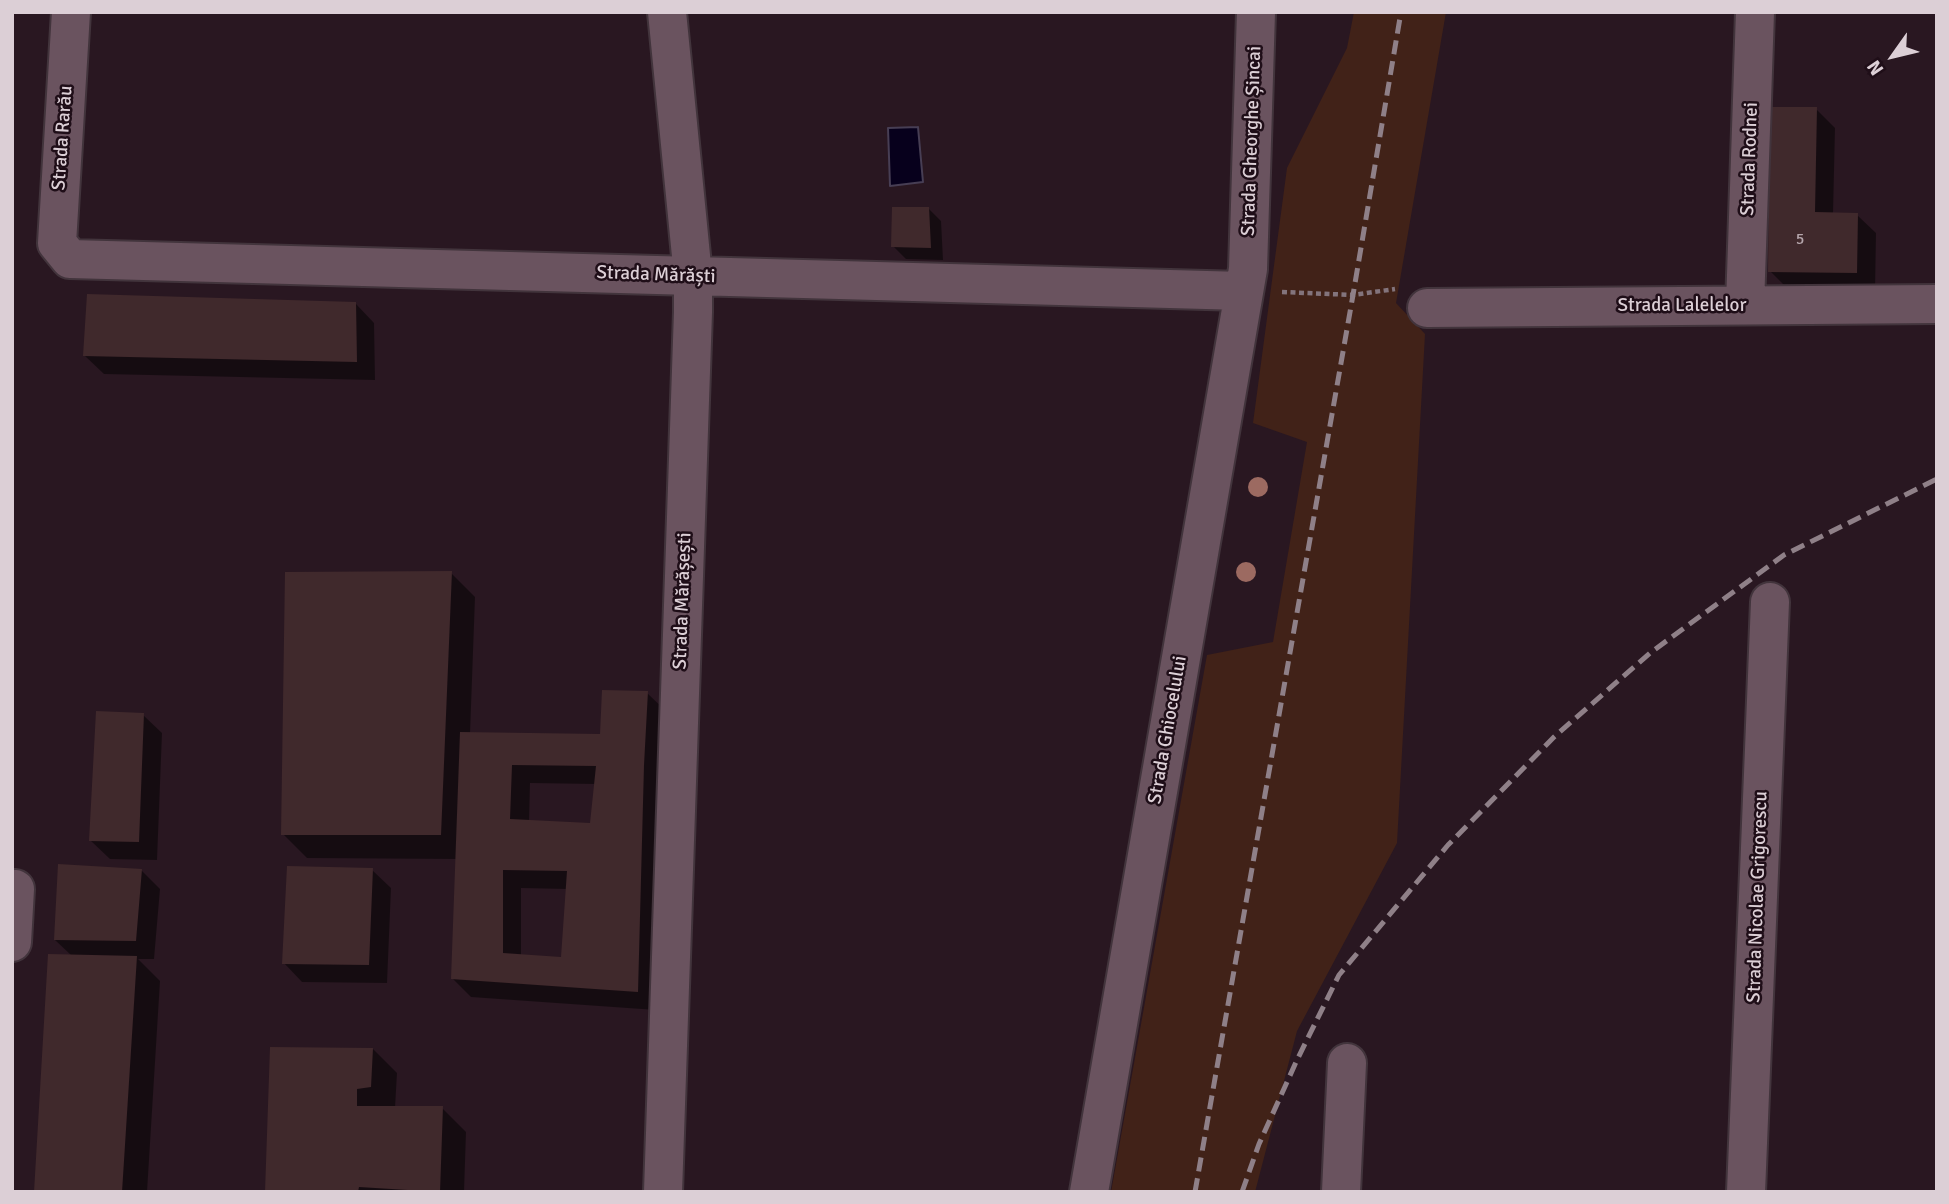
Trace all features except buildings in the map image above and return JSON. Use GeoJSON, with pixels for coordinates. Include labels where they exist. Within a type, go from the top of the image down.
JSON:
{"type":"FeatureCollection","features":[{"type":"Feature","properties":{"kind":"street","name":"Strada Rarău"},"geometry":{"type":"LineString","coordinates":[[70,259],[57,243],[71,12]]}},
{"type":"Feature","properties":{"kind":"street","name":"Strada Mărășești"},"geometry":{"type":"LineString","coordinates":[[663,1192],[693,276],[667,12]]}},
{"type":"Feature","properties":{"kind":"street","name":"Strada Gheorghe Șincai"},"geometry":{"type":"LineString","coordinates":[[1245,280],[1256,12]]}},
{"type":"Feature","properties":{"kind":"street","name":"Strada Rodnei"},"geometry":{"type":"LineString","coordinates":[[1745,305],[1755,12]]}},
{"type":"Feature","properties":{"kind":"street","name":"Strada Mărăști"},"geometry":{"type":"LineString","coordinates":[[70,259],[693,276],[1245,280]]}},
{"type":"Feature","properties":{"kind":"street","name":"Strada Ghiocelului"},"geometry":{"type":"LineString","coordinates":[[1089,1192],[1245,280]]}},
{"type":"Feature","properties":{"kind":"street","name":"Strada Lalelelor"},"geometry":{"type":"LineString","coordinates":[[1427,308],[1937,304]]}},
{"type":"Feature","properties":{"kind":"street","name":"Strada Nicolae Grigorescu"},"geometry":{"type":"LineString","coordinates":[[1746,1192],[1770,602]]}},
{"type":"Feature","properties":{"kind":"street"},"geometry":{"type":"LineString","coordinates":[[12,942],[15,889]]}},
{"type":"Feature","properties":{"kind":"street"},"geometry":{"type":"LineString","coordinates":[[1341,1192],[1347,1063]]}},
{"type":"Feature","properties":{"kind":"path"},"geometry":{"type":"LineString","coordinates":[[1245,280],[1353,295],[1427,285],[1427,308]]}},
{"type":"Feature","properties":{"kind":"shaded area"},"geometry":{"type":"Polygon","coordinates":[[[1354,12],[1446,12],[1396,303],[1425,334],[1397,843],[1297,1031],[1255,1192],[1111,1192],[1207,655],[1273,642],[1307,442],[1253,423],[1287,168],[1347,48],[1354,12]]]}},
{"type":"Feature","properties":{"kind":"shaded area"},"geometry":{"type":"Polygon","coordinates":[[[918,127],[923,182],[890,186],[888,128],[918,127]]]}},
{"type":"Feature","properties":{"kind":"railway"},"geometry":{"type":"LineString","coordinates":[[1195,1192],[1401,12]]}},
{"type":"Feature","properties":{"kind":"railway"},"geometry":{"type":"LineString","coordinates":[[1242,1192],[1259,1144],[1339,975],[1448,845],[1554,737],[1650,653],[1784,555],[1937,479]]}}]}
